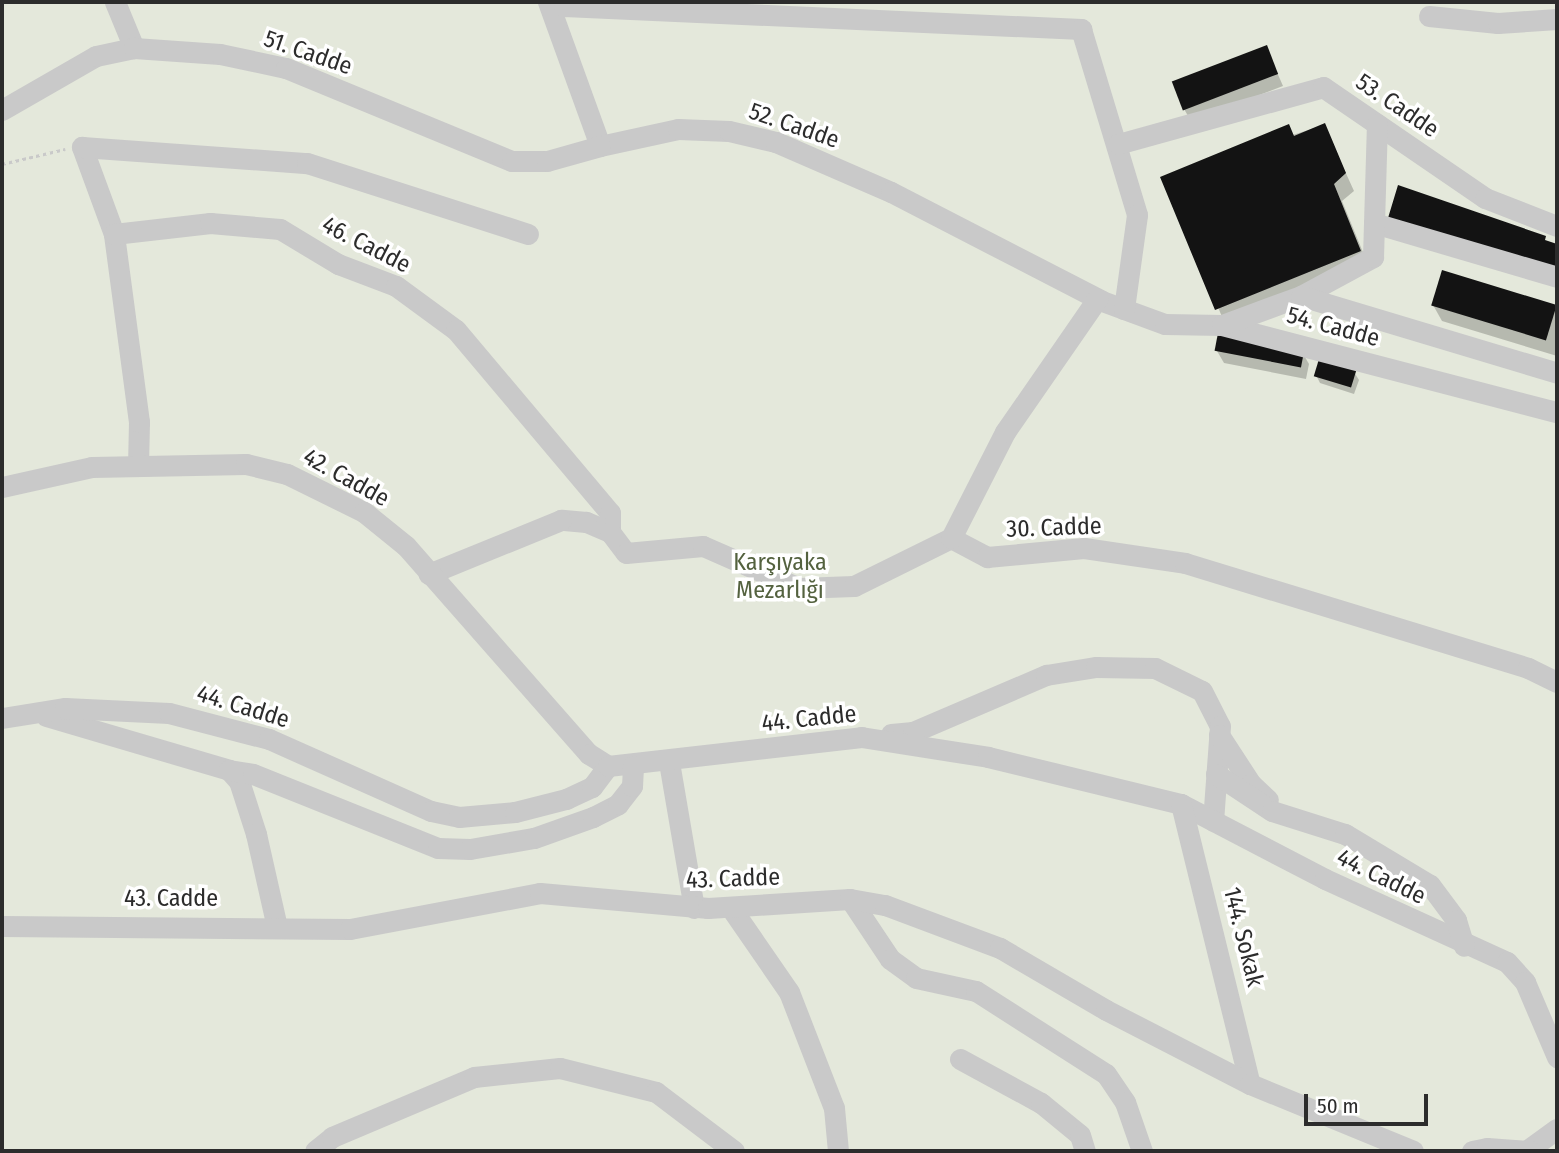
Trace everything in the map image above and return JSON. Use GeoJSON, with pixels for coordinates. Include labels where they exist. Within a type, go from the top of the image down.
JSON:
{"type":"FeatureCollection","features":[{"type":"Feature","properties":{"kind":"lane"},"geometry":{"type":"LineString","coordinates":[[115,2],[134,48]]}},
{"type":"Feature","properties":{"kind":"lane"},"geometry":{"type":"LineString","coordinates":[[548,2],[600,146]]}},
{"type":"Feature","properties":{"kind":"lane"},"geometry":{"type":"LineString","coordinates":[[560,2],[564,6],[1081,29],[1118,144],[1137,215],[1124,309]]}},
{"type":"Feature","properties":{"kind":"lane"},"geometry":{"type":"LineString","coordinates":[[1429,16],[1498,23],[1557,19]]}},
{"type":"Feature","properties":{"kind":"lane","name":"51. Cadde"},"geometry":{"type":"LineString","coordinates":[[2,110],[96,56],[134,48],[220,54],[286,68],[512,161],[547,161],[600,146]]}},
{"type":"Feature","properties":{"kind":"lane","name":"53. Cadde"},"geometry":{"type":"LineString","coordinates":[[1118,144],[1323,87],[1485,198],[1557,226]]}},
{"type":"Feature","properties":{"kind":"lane"},"geometry":{"type":"LineString","coordinates":[[1222,325],[1301,296],[1373,257],[1377,124]]}},
{"type":"Feature","properties":{"kind":"lane","name":"52. Cadde"},"geometry":{"type":"LineString","coordinates":[[600,146],[678,129],[729,131],[776,142],[891,192],[1097,299]]}},
{"type":"Feature","properties":{"kind":"lane"},"geometry":{"type":"LineString","coordinates":[[138,466],[139,422],[114,233],[82,147],[307,163],[528,233]]}},
{"type":"Feature","properties":{"kind":"lane","name":"46. Cadde"},"geometry":{"type":"LineString","coordinates":[[114,233],[210,223],[280,229],[338,264],[396,286],[456,330],[610,513],[610,532]]}},
{"type":"Feature","properties":{"kind":"lane"},"geometry":{"type":"LineString","coordinates":[[1374,223],[1557,277]]}},
{"type":"Feature","properties":{"kind":"lane"},"geometry":{"type":"LineString","coordinates":[[1301,296],[1557,373]]}},
{"type":"Feature","properties":{"kind":"lane"},"geometry":{"type":"LineString","coordinates":[[429,574],[561,520],[586,522],[610,532],[626,553],[703,546],[799,588],[855,586],[951,538],[1006,432],[1097,299]]}},
{"type":"Feature","properties":{"kind":"lane","name":"54. Cadde"},"geometry":{"type":"LineString","coordinates":[[1097,299],[1165,324],[1222,325],[1557,412]]}},
{"type":"Feature","properties":{"kind":"lane","name":"42. Cadde"},"geometry":{"type":"LineString","coordinates":[[2,487],[92,467],[246,464],[287,474],[364,512],[406,546],[589,754],[608,766]]}},
{"type":"Feature","properties":{"kind":"lane","name":"30. Cadde"},"geometry":{"type":"LineString","coordinates":[[951,538],[987,557],[1084,548],[1185,563],[1528,668],[1557,682]]}},
{"type":"Feature","properties":{"kind":"lane"},"geometry":{"type":"LineString","coordinates":[[861,737],[913,732],[1046,675],[1096,667],[1155,668],[1202,691],[1220,726],[1213,821]]}},
{"type":"Feature","properties":{"kind":"lane","name":"44. Cadde"},"geometry":{"type":"LineString","coordinates":[[2,718],[65,708],[169,713],[269,739],[431,811],[459,817],[515,812],[566,799],[592,786],[608,766],[669,762],[861,737],[988,757],[1181,804],[1464,946],[1507,962],[1525,982],[1557,1057]]}},
{"type":"Feature","properties":{"kind":"lane"},"geometry":{"type":"LineString","coordinates":[[30,712],[229,770],[253,774],[438,848],[470,849],[534,838],[593,817],[618,804],[632,786],[633,766]]}},
{"type":"Feature","properties":{"kind":"lane"},"geometry":{"type":"LineString","coordinates":[[1219,735],[1251,784],[1281,814]]}},
{"type":"Feature","properties":{"kind":"lane"},"geometry":{"type":"LineString","coordinates":[[669,762],[694,908]]}},
{"type":"Feature","properties":{"kind":"lane"},"geometry":{"type":"LineString","coordinates":[[229,770],[239,781],[256,834],[277,927]]}},
{"type":"Feature","properties":{"kind":"lane"},"geometry":{"type":"LineString","coordinates":[[1216,774],[1281,814],[1345,834],[1430,885],[1456,920],[1464,946]]}},
{"type":"Feature","properties":{"kind":"lane","name":"144. Sokak"},"geometry":{"type":"LineString","coordinates":[[1181,804],[1250,1084]]}},
{"type":"Feature","properties":{"kind":"lane","name":"43. Cadde"},"geometry":{"type":"LineString","coordinates":[[2,926],[351,929],[540,893],[694,908],[731,908],[850,899],[885,905],[1000,948],[1106,1010],[1250,1084],[1413,1151]]}},
{"type":"Feature","properties":{"kind":"lane"},"geometry":{"type":"LineString","coordinates":[[850,899],[890,959],[916,978],[976,991],[1106,1074],[1125,1102],[1142,1151]]}},
{"type":"Feature","properties":{"kind":"lane"},"geometry":{"type":"LineString","coordinates":[[731,908],[789,992],[834,1108],[838,1151]]}},
{"type":"Feature","properties":{"kind":"lane"},"geometry":{"type":"LineString","coordinates":[[960,1059],[1041,1103],[1080,1135],[1085,1151]]}},
{"type":"Feature","properties":{"kind":"lane"},"geometry":{"type":"LineString","coordinates":[[315,1151],[332,1137],[474,1077],[561,1068],[656,1092],[734,1151]]}},
{"type":"Feature","properties":{"kind":"lane"},"geometry":{"type":"LineString","coordinates":[[1472,1151],[1530,1150],[1557,1129]]}},
{"type":"Feature","properties":{"kind":"path"},"geometry":{"type":"LineString","coordinates":[[2,164],[82,147]]}},
{"type":"Feature","properties":{"kind":"green space","name":"Karşıyaka Mezarlığı"},"geometry":{"type":"Polygon","coordinates":[[[2,2],[1557,2],[1557,1151],[2,1151],[2,2]]]}},
{"type":"Feature","properties":{"kind":"building"},"geometry":{"type":"Polygon","coordinates":[[[1267,45],[1278,74],[1183,110],[1172,82],[1267,45]]]}},
{"type":"Feature","properties":{"kind":"building"},"geometry":{"type":"Polygon","coordinates":[[[1325,123],[1346,173],[1334,184],[1361,251],[1215,310],[1160,177],[1289,124],[1294,136],[1325,123]]]}},
{"type":"Feature","properties":{"kind":"building"},"geometry":{"type":"Polygon","coordinates":[[[1398,185],[1546,236],[1545,240],[1557,244],[1557,268],[1388,218],[1398,185]]]}},
{"type":"Feature","properties":{"kind":"building"},"geometry":{"type":"Polygon","coordinates":[[[1442,270],[1557,305],[1546,340],[1431,305],[1442,270]]]}},
{"type":"Feature","properties":{"kind":"building"},"geometry":{"type":"Polygon","coordinates":[[[1218,333],[1304,350],[1301,367],[1215,351],[1218,333]]]}},
{"type":"Feature","properties":{"kind":"building"},"geometry":{"type":"Polygon","coordinates":[[[1319,359],[1356,370],[1351,388],[1314,376],[1319,359]]]}}]}
